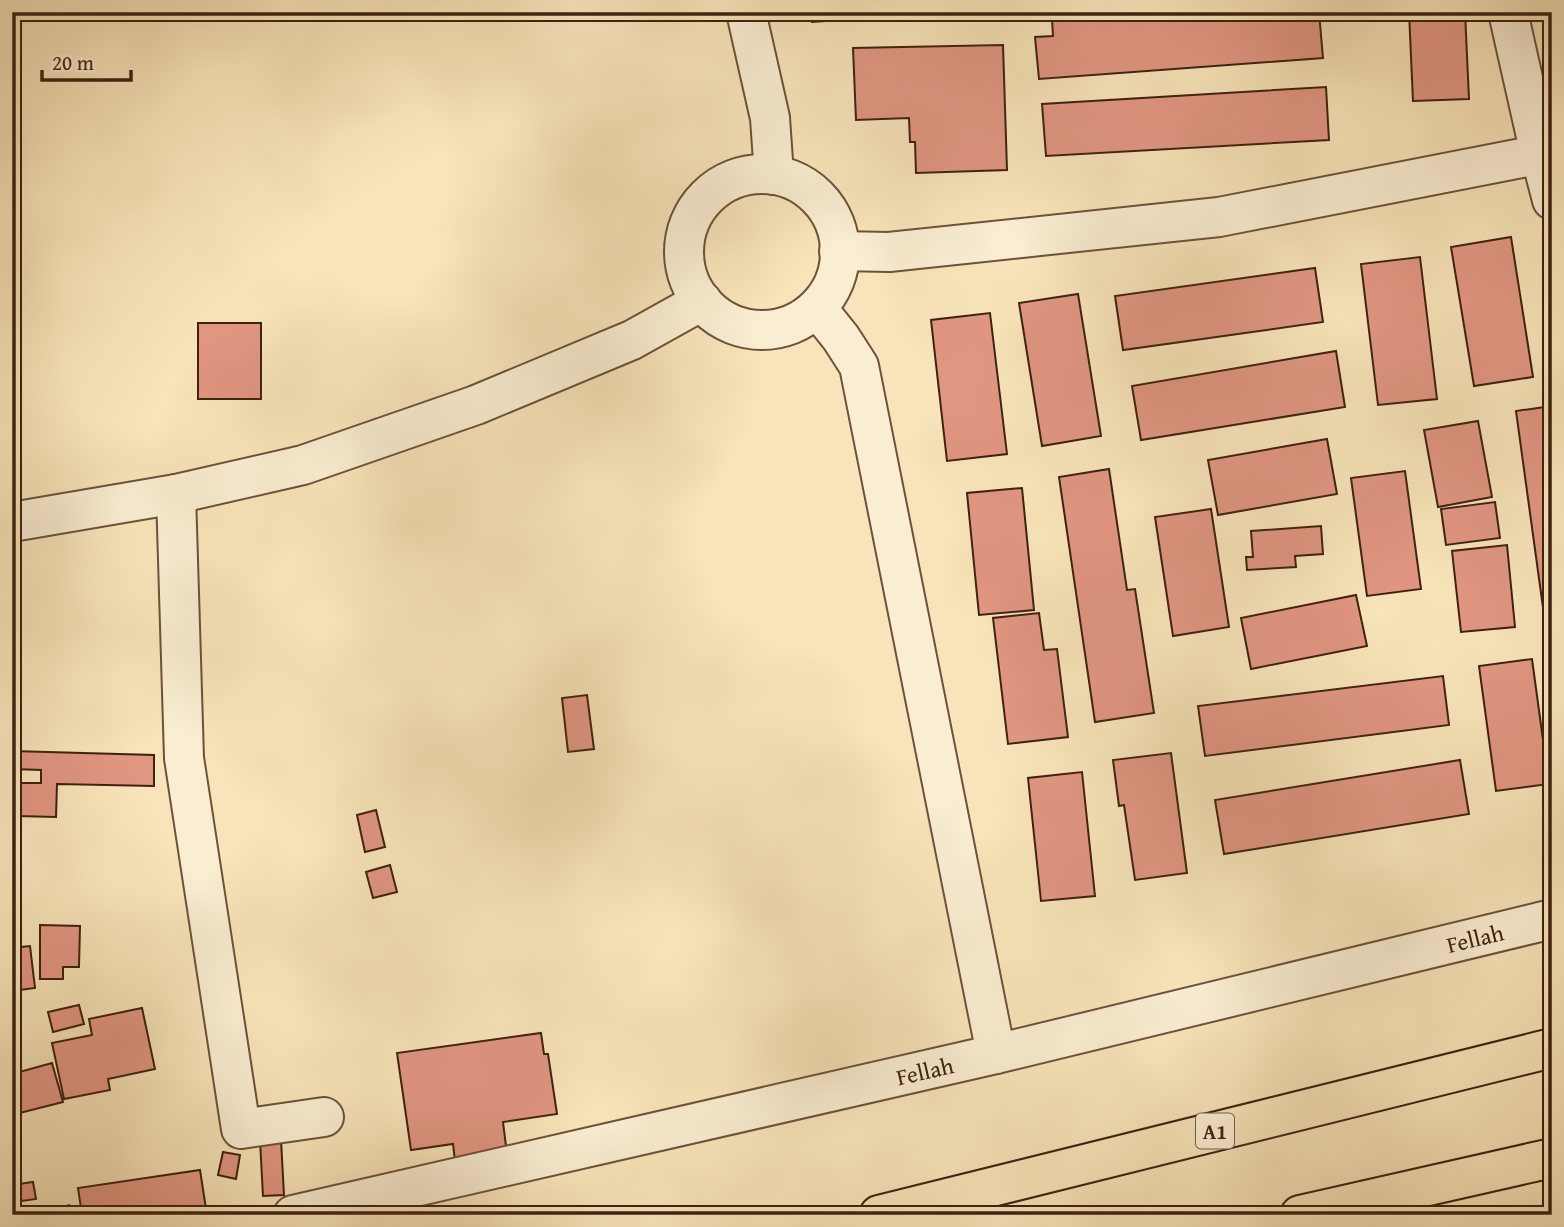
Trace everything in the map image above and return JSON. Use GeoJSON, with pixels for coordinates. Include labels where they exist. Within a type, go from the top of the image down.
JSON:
{"type":"FeatureCollection","features":[{"type":"Feature","properties":{"kind":"highway","name":"A1"},"geometry":{"type":"LineString","coordinates":[[879,1215],[1552,1048]]}},
{"type":"Feature","properties":{"kind":"highway"},"geometry":{"type":"LineString","coordinates":[[1300,1215],[1552,1158]]}},
{"type":"Feature","properties":{"kind":"street"},"geometry":{"type":"LineString","coordinates":[[746,12],[770,118],[774,175]]}},
{"type":"Feature","properties":{"kind":"street"},"geometry":{"type":"LineString","coordinates":[[1508,12],[1546,153],[1552,200]]}},
{"type":"Feature","properties":{"kind":"street"},"geometry":{"type":"LineString","coordinates":[[839,251],[889,252],[1219,218],[1546,153]]}},
{"type":"Feature","properties":{"kind":"street"},"geometry":{"type":"LineString","coordinates":[[747,175],[774,175],[798,182],[818,197],[832,217],[840,240],[839,251],[839,265],[832,289],[817,308],[796,322],[772,329],[748,328],[723,319],[702,301],[688,278],[684,252],[688,225],[702,202],[722,185],[747,175]]}},
{"type":"Feature","properties":{"kind":"street"},"geometry":{"type":"LineString","coordinates":[[12,522],[176,494],[303,465],[476,405],[632,340],[702,301]]}},
{"type":"Feature","properties":{"kind":"street"},"geometry":{"type":"LineString","coordinates":[[817,308],[859,366],[996,1054]]}},
{"type":"Feature","properties":{"kind":"street"},"geometry":{"type":"LineString","coordinates":[[176,494],[184,758],[241,1129],[324,1117]]}},
{"type":"Feature","properties":{"kind":"street","name":"Fellah"},"geometry":{"type":"LineString","coordinates":[[293,1215],[996,1054],[1552,919]]}},
{"type":"Feature","properties":{"kind":"building"},"geometry":{"type":"Polygon","coordinates":[[[811,12],[870,12],[871,18],[812,22],[811,12]]]}},
{"type":"Feature","properties":{"kind":"building"},"geometry":{"type":"Polygon","coordinates":[[[1143,12],[1319,12],[1323,58],[1039,79],[1035,37],[1053,36],[1052,19],[1143,12]]]}},
{"type":"Feature","properties":{"kind":"building"},"geometry":{"type":"Polygon","coordinates":[[[1409,12],[1465,12],[1469,99],[1413,101],[1409,12]]]}},
{"type":"Feature","properties":{"kind":"building"},"geometry":{"type":"Polygon","coordinates":[[[1003,45],[1007,170],[916,173],[915,142],[910,142],[909,118],[856,120],[853,48],[1003,45]]]}},
{"type":"Feature","properties":{"kind":"building"},"geometry":{"type":"Polygon","coordinates":[[[1326,87],[1329,140],[1046,156],[1042,104],[1326,87]]]}},
{"type":"Feature","properties":{"kind":"building"},"geometry":{"type":"Polygon","coordinates":[[[1511,237],[1533,377],[1474,386],[1451,247],[1511,237]]]}},
{"type":"Feature","properties":{"kind":"building"},"geometry":{"type":"Polygon","coordinates":[[[1420,257],[1437,399],[1378,405],[1361,264],[1420,257]]]}},
{"type":"Feature","properties":{"kind":"building"},"geometry":{"type":"Polygon","coordinates":[[[1315,268],[1323,322],[1123,350],[1115,296],[1315,268]]]}},
{"type":"Feature","properties":{"kind":"building"},"geometry":{"type":"Polygon","coordinates":[[[1078,294],[1101,436],[1042,446],[1019,303],[1078,294]]]}},
{"type":"Feature","properties":{"kind":"building"},"geometry":{"type":"Polygon","coordinates":[[[990,313],[1007,454],[947,461],[931,320],[990,313]]]}},
{"type":"Feature","properties":{"kind":"building"},"geometry":{"type":"Polygon","coordinates":[[[198,323],[261,323],[261,399],[198,399],[198,323]]]}},
{"type":"Feature","properties":{"kind":"building"},"geometry":{"type":"Polygon","coordinates":[[[1336,351],[1345,407],[1141,440],[1132,386],[1336,351]]]}},
{"type":"Feature","properties":{"kind":"building"},"geometry":{"type":"Polygon","coordinates":[[[1552,406],[1552,614],[1544,615],[1516,411],[1552,406]]]}},
{"type":"Feature","properties":{"kind":"building"},"geometry":{"type":"Polygon","coordinates":[[[1478,421],[1492,497],[1438,507],[1424,430],[1478,421]]]}},
{"type":"Feature","properties":{"kind":"building"},"geometry":{"type":"Polygon","coordinates":[[[1327,439],[1337,494],[1218,515],[1208,460],[1327,439]]]}},
{"type":"Feature","properties":{"kind":"building"},"geometry":{"type":"Polygon","coordinates":[[[1109,469],[1127,590],[1135,589],[1154,713],[1095,722],[1059,477],[1109,469]]]}},
{"type":"Feature","properties":{"kind":"building"},"geometry":{"type":"Polygon","coordinates":[[[1405,471],[1421,589],[1367,596],[1351,478],[1405,471]]]}},
{"type":"Feature","properties":{"kind":"building"},"geometry":{"type":"Polygon","coordinates":[[[1022,488],[1034,610],[979,615],[967,493],[1022,488]]]}},
{"type":"Feature","properties":{"kind":"building"},"geometry":{"type":"Polygon","coordinates":[[[1495,502],[1500,538],[1446,545],[1441,509],[1495,502]]]}},
{"type":"Feature","properties":{"kind":"building"},"geometry":{"type":"Polygon","coordinates":[[[1211,509],[1229,627],[1173,636],[1155,517],[1211,509]]]}},
{"type":"Feature","properties":{"kind":"building"},"geometry":{"type":"Polygon","coordinates":[[[1321,526],[1323,554],[1295,556],[1296,567],[1247,570],[1246,557],[1253,557],[1251,531],[1321,526]]]}},
{"type":"Feature","properties":{"kind":"building"},"geometry":{"type":"Polygon","coordinates":[[[1507,545],[1515,627],[1461,632],[1452,551],[1507,545]]]}},
{"type":"Feature","properties":{"kind":"building"},"geometry":{"type":"Polygon","coordinates":[[[1356,595],[1367,646],[1251,669],[1241,618],[1356,595]]]}},
{"type":"Feature","properties":{"kind":"building"},"geometry":{"type":"Polygon","coordinates":[[[1039,613],[1044,650],[1057,649],[1068,737],[1008,744],[993,618],[1039,613]]]}},
{"type":"Feature","properties":{"kind":"building"},"geometry":{"type":"Polygon","coordinates":[[[1532,659],[1549,784],[1496,791],[1479,666],[1532,659]]]}},
{"type":"Feature","properties":{"kind":"building"},"geometry":{"type":"Polygon","coordinates":[[[1443,676],[1449,725],[1205,756],[1198,706],[1443,676]]]}},
{"type":"Feature","properties":{"kind":"building"},"geometry":{"type":"Polygon","coordinates":[[[587,695],[594,749],[568,752],[562,698],[587,695]]]}},
{"type":"Feature","properties":{"kind":"building"},"geometry":{"type":"Polygon","coordinates":[[[12,751],[154,755],[154,786],[57,784],[56,817],[17,816],[18,783],[41,783],[41,770],[12,769],[12,751]]]}},
{"type":"Feature","properties":{"kind":"building"},"geometry":{"type":"Polygon","coordinates":[[[1171,753],[1187,873],[1135,880],[1124,805],[1119,806],[1113,760],[1171,753]]]}},
{"type":"Feature","properties":{"kind":"building"},"geometry":{"type":"Polygon","coordinates":[[[1460,760],[1469,814],[1224,854],[1215,800],[1460,760]]]}},
{"type":"Feature","properties":{"kind":"building"},"geometry":{"type":"Polygon","coordinates":[[[1082,772],[1095,896],[1041,901],[1028,778],[1082,772]]]}},
{"type":"Feature","properties":{"kind":"building"},"geometry":{"type":"Polygon","coordinates":[[[376,810],[385,847],[365,852],[357,815],[376,810]]]}},
{"type":"Feature","properties":{"kind":"building"},"geometry":{"type":"Polygon","coordinates":[[[390,865],[397,892],[373,898],[366,872],[390,865]]]}},
{"type":"Feature","properties":{"kind":"building"},"geometry":{"type":"Polygon","coordinates":[[[40,925],[80,926],[79,967],[63,967],[63,979],[40,979],[40,925]]]}},
{"type":"Feature","properties":{"kind":"building"},"geometry":{"type":"Polygon","coordinates":[[[30,946],[35,988],[12,991],[12,948],[30,946]]]}},
{"type":"Feature","properties":{"kind":"building"},"geometry":{"type":"Polygon","coordinates":[[[79,1005],[84,1024],[53,1032],[48,1012],[79,1005]]]}},
{"type":"Feature","properties":{"kind":"building"},"geometry":{"type":"Polygon","coordinates":[[[142,1008],[155,1069],[108,1079],[110,1090],[64,1099],[52,1043],[92,1035],[89,1019],[142,1008]]]}},
{"type":"Feature","properties":{"kind":"building"},"geometry":{"type":"Polygon","coordinates":[[[541,1033],[544,1054],[548,1054],[557,1114],[503,1122],[507,1154],[455,1161],[453,1144],[411,1150],[397,1053],[541,1033]]]}},
{"type":"Feature","properties":{"kind":"building"},"geometry":{"type":"Polygon","coordinates":[[[52,1063],[63,1102],[12,1115],[12,1074],[52,1063]]]}},
{"type":"Feature","properties":{"kind":"building"},"geometry":{"type":"Polygon","coordinates":[[[12,1139],[19,1139],[19,1166],[12,1166],[12,1139]]]}},
{"type":"Feature","properties":{"kind":"building"},"geometry":{"type":"Polygon","coordinates":[[[281,1140],[284,1195],[263,1196],[260,1141],[281,1140]]]}},
{"type":"Feature","properties":{"kind":"building"},"geometry":{"type":"Polygon","coordinates":[[[223,1152],[240,1155],[236,1179],[218,1175],[223,1152]]]}},
{"type":"Feature","properties":{"kind":"building"},"geometry":{"type":"Polygon","coordinates":[[[200,1170],[207,1215],[82,1215],[78,1188],[200,1170]]]}},
{"type":"Feature","properties":{"kind":"building"},"geometry":{"type":"Polygon","coordinates":[[[33,1182],[36,1199],[14,1202],[12,1185],[33,1182]]]}},
{"type":"Feature","properties":{"kind":"building"},"geometry":{"type":"Polygon","coordinates":[[[69,1205],[73,1215],[46,1215],[69,1205]]]}}]}
